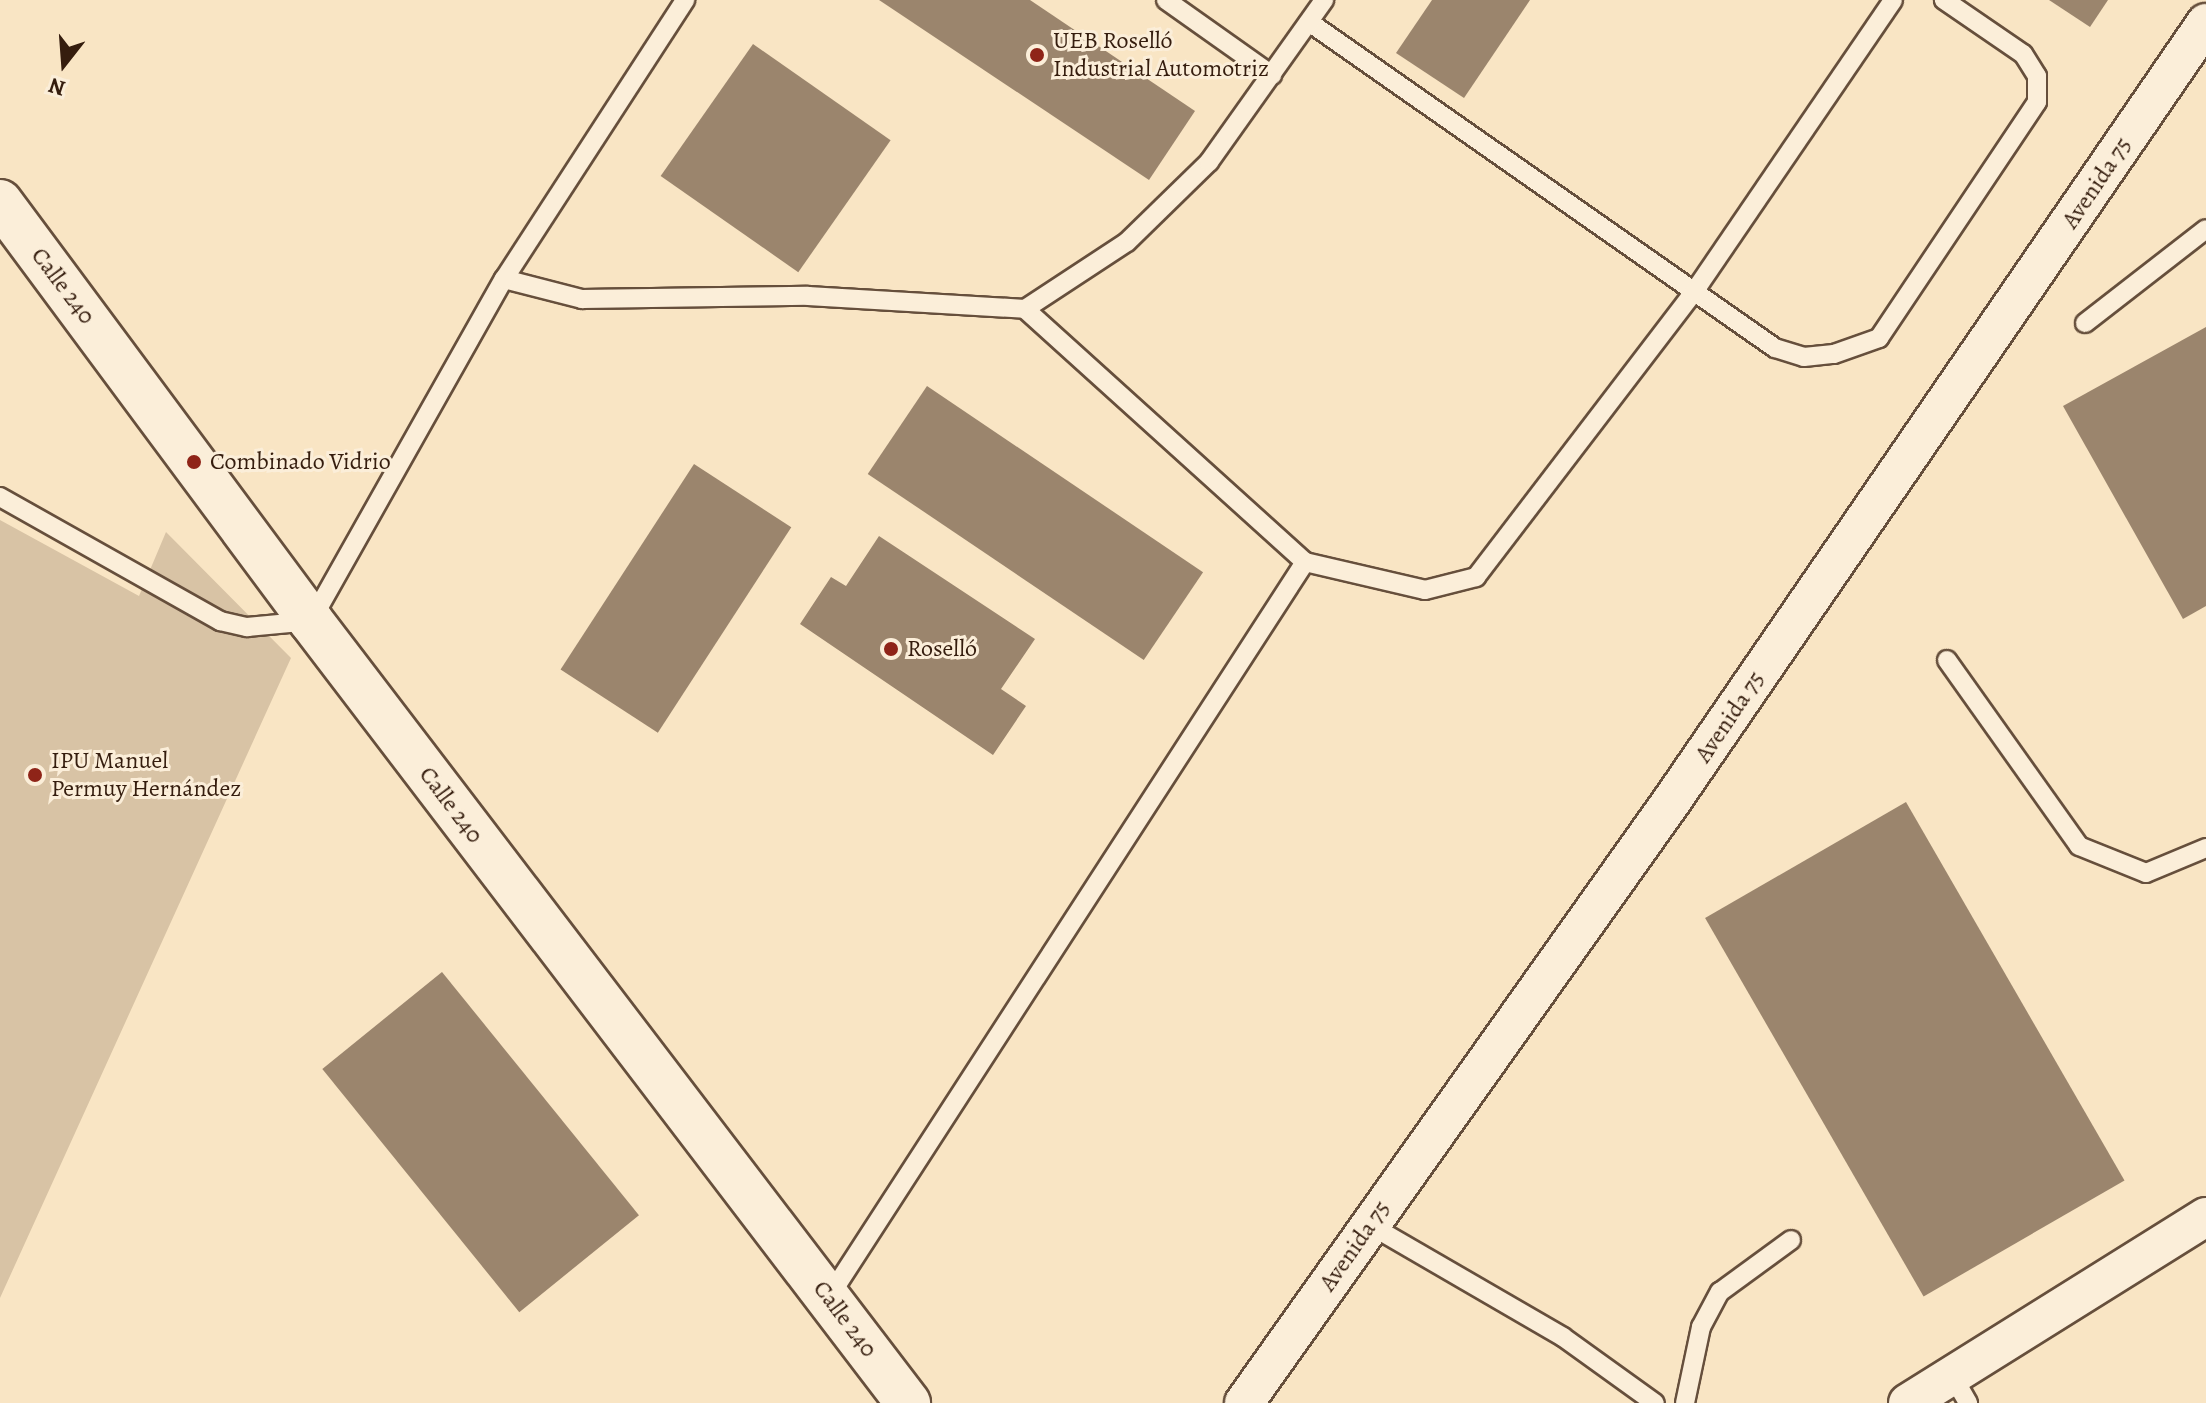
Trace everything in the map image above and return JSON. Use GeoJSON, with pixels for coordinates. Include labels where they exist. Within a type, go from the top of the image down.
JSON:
{"type":"FeatureCollection","features":[{"type":"Feature","properties":{"kind":"main road","name":"Calle 240"},"geometry":{"type":"LineString","coordinates":[[0,202],[311,621],[908,1403]]}},
{"type":"Feature","properties":{"kind":"street","name":"Avenida 75"},"geometry":{"type":"LineString","coordinates":[[1244,1403],[1671,802],[2206,23]]}},
{"type":"Feature","properties":{"kind":"street"},"geometry":{"type":"LineString","coordinates":[[1908,1403],[1960,1389],[2206,1217]]}},
{"type":"Feature","properties":{"kind":"lane"},"geometry":{"type":"LineString","coordinates":[[0,497],[220,621],[247,627],[311,621],[504,279],[685,0]]}},
{"type":"Feature","properties":{"kind":"lane"},"geometry":{"type":"LineString","coordinates":[[1166,0],[1272,75]]}},
{"type":"Feature","properties":{"kind":"lane"},"geometry":{"type":"LineString","coordinates":[[504,279],[582,299],[808,296],[1025,309],[1127,242],[1209,162],[1324,0]]}},
{"type":"Feature","properties":{"kind":"lane"},"geometry":{"type":"LineString","coordinates":[[1025,309],[1305,562],[1425,590],[1476,577],[1694,292],[1893,0]]}},
{"type":"Feature","properties":{"kind":"lane"},"geometry":{"type":"LineString","coordinates":[[1309,22],[1775,348],[1804,357],[1834,354],[1879,338],[2037,102],[2037,76],[2023,54],[1944,0]]}},
{"type":"Feature","properties":{"kind":"lane"},"geometry":{"type":"LineString","coordinates":[[2085,323],[2206,229]]}},
{"type":"Feature","properties":{"kind":"lane"},"geometry":{"type":"LineString","coordinates":[[829,1297],[1305,562]]}},
{"type":"Feature","properties":{"kind":"lane"},"geometry":{"type":"LineString","coordinates":[[1947,660],[2079,846],[2146,873],[2206,848]]}},
{"type":"Feature","properties":{"kind":"lane"},"geometry":{"type":"LineString","coordinates":[[1370,1225],[1563,1337],[1655,1403]]}},
{"type":"Feature","properties":{"kind":"lane"},"geometry":{"type":"LineString","coordinates":[[1685,1403],[1701,1327],[1720,1292],[1791,1240]]}},
{"type":"Feature","properties":{"kind":"shaded area"},"geometry":{"type":"Polygon","coordinates":[[[0,520],[139,596],[166,532],[291,658],[0,1298],[0,520]]]}},
{"type":"Feature","properties":{"kind":"building","name":"UEB Roselló Industrial Automotriz"},"geometry":{"type":"Polygon","coordinates":[[[879,0],[1030,0],[1195,111],[1149,180],[879,0]]]}},
{"type":"Feature","properties":{"kind":"building"},"geometry":{"type":"Polygon","coordinates":[[[1432,0],[1530,0],[1464,98],[1396,53],[1432,0]]]}},
{"type":"Feature","properties":{"kind":"building"},"geometry":{"type":"Polygon","coordinates":[[[2049,0],[2108,0],[2090,27],[2049,0]]]}},
{"type":"Feature","properties":{"kind":"building"},"geometry":{"type":"Polygon","coordinates":[[[753,44],[891,140],[798,272],[661,176],[753,44]]]}},
{"type":"Feature","properties":{"kind":"building"},"geometry":{"type":"Polygon","coordinates":[[[2206,327],[2206,606],[2183,619],[2063,406],[2206,327]]]}},
{"type":"Feature","properties":{"kind":"building"},"geometry":{"type":"Polygon","coordinates":[[[927,386],[1203,572],[1144,660],[868,474],[927,386]]]}},
{"type":"Feature","properties":{"kind":"building"},"geometry":{"type":"Polygon","coordinates":[[[694,464],[791,527],[658,733],[561,669],[694,464]]]}},
{"type":"Feature","properties":{"kind":"building"},"geometry":{"type":"Polygon","coordinates":[[[879,536],[1035,639],[1001,689],[1026,706],[993,755],[800,624],[831,577],[846,586],[879,536]]]}},
{"type":"Feature","properties":{"kind":"building"},"geometry":{"type":"Polygon","coordinates":[[[1906,802],[2124,1180],[1924,1296],[1705,918],[1906,802]]]}},
{"type":"Feature","properties":{"kind":"building"},"geometry":{"type":"Polygon","coordinates":[[[442,972],[639,1215],[519,1312],[322,1069],[442,972]]]}},
{"type":"Feature","properties":{"kind":"place","name":"UEB Roselló Industrial Automotriz"},"geometry":{"type":"Point","coordinates":[1037,55]}},
{"type":"Feature","properties":{"kind":"place","name":"Combinado Vidrio"},"geometry":{"type":"Point","coordinates":[194,462]}},
{"type":"Feature","properties":{"kind":"place","name":"Roselló"},"geometry":{"type":"Point","coordinates":[891,649]}},
{"type":"Feature","properties":{"kind":"place","name":"IPU Manuel Permuy Hernández"},"geometry":{"type":"Point","coordinates":[35,775]}}]}
